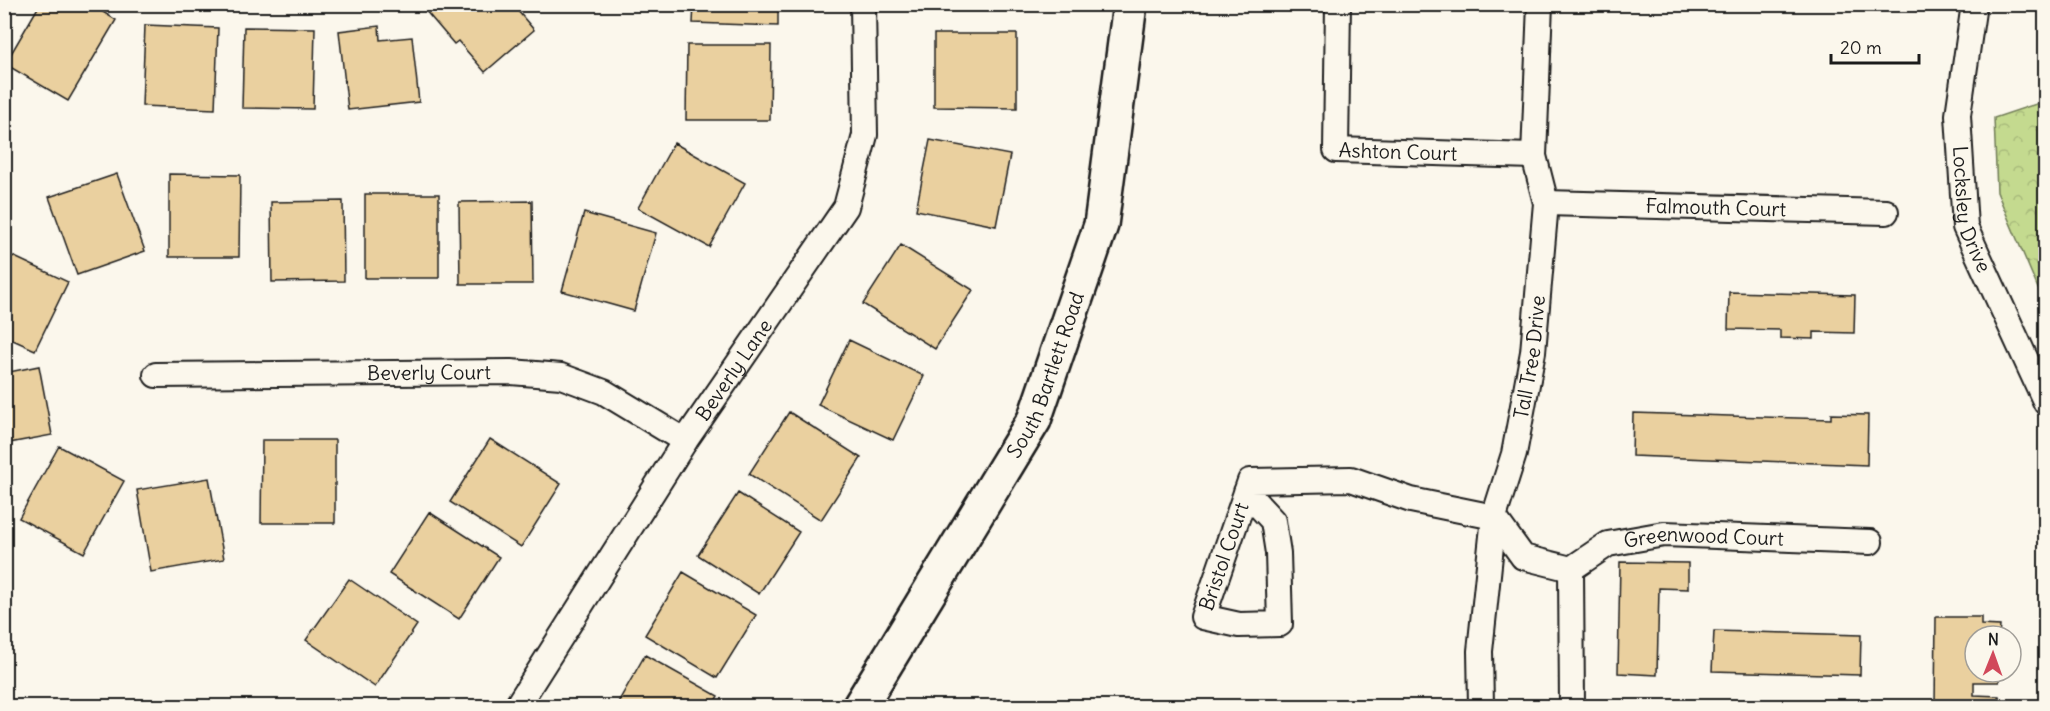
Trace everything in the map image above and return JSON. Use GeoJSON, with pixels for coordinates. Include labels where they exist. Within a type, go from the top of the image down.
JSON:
{"type":"FeatureCollection","features":[{"type":"Feature","properties":{"kind":"main road","name":"South Bartlett Road"},"geometry":{"type":"LineString","coordinates":[[860,706],[1034,420],[1101,225],[1130,4]]}},
{"type":"Feature","properties":{"kind":"street","name":"Beverly Lane"},"geometry":{"type":"LineString","coordinates":[[517,706],[685,441],[846,207],[864,135],[863,4]]}},
{"type":"Feature","properties":{"kind":"street","name":"Ashton Court"},"geometry":{"type":"LineString","coordinates":[[1338,4],[1336,150],[1534,156]]}},
{"type":"Feature","properties":{"kind":"street","name":"Tall Tree Drive"},"geometry":{"type":"LineString","coordinates":[[1481,706],[1480,651],[1494,517],[1514,454],[1533,352],[1546,203],[1534,156],[1540,4]]}},
{"type":"Feature","properties":{"kind":"street","name":"Locksley Drive"},"geometry":{"type":"LineString","coordinates":[[1974,4],[1958,115],[1965,227],[2046,403]]}},
{"type":"Feature","properties":{"kind":"street","name":"Falmouth Court"},"geometry":{"type":"LineString","coordinates":[[1546,203],[1886,212]]}},
{"type":"Feature","properties":{"kind":"street","name":"Beverly Court"},"geometry":{"type":"LineString","coordinates":[[156,375],[511,372],[561,376],[604,392],[685,441]]}},
{"type":"Feature","properties":{"kind":"street","name":"Bristol Court"},"geometry":{"type":"LineString","coordinates":[[1246,492],[1274,521],[1278,553],[1280,624],[1239,625],[1203,617],[1246,492],[1250,481],[1351,479],[1411,500],[1494,517]]}},
{"type":"Feature","properties":{"kind":"street"},"geometry":{"type":"LineString","coordinates":[[1494,517],[1523,557],[1570,569],[1572,706]]}},
{"type":"Feature","properties":{"kind":"street","name":"Greenwood Court"},"geometry":{"type":"LineString","coordinates":[[1570,569],[1608,544],[1664,534],[1870,542]]}},
{"type":"Feature","properties":{"kind":"green space"},"geometry":{"type":"Polygon","coordinates":[[[2046,101],[2045,305],[1997,192],[1994,118],[2046,101]]]}},
{"type":"Feature","properties":{"kind":"building"},"geometry":{"type":"Polygon","coordinates":[[[40,4],[90,4],[116,20],[68,101],[5,64],[40,4]]]}},
{"type":"Feature","properties":{"kind":"building"},"geometry":{"type":"Polygon","coordinates":[[[432,4],[512,4],[534,30],[485,72],[458,41],[454,44],[425,10],[432,4]]]}},
{"type":"Feature","properties":{"kind":"building"},"geometry":{"type":"Polygon","coordinates":[[[694,4],[778,4],[778,26],[693,23],[694,4]]]}},
{"type":"Feature","properties":{"kind":"building"},"geometry":{"type":"Polygon","coordinates":[[[145,25],[218,28],[215,109],[142,106],[145,25]]]}},
{"type":"Feature","properties":{"kind":"building"},"geometry":{"type":"Polygon","coordinates":[[[379,26],[380,40],[412,37],[419,102],[348,110],[339,31],[379,26]]]}},
{"type":"Feature","properties":{"kind":"building"},"geometry":{"type":"Polygon","coordinates":[[[244,27],[315,28],[313,109],[242,108],[244,27]]]}},
{"type":"Feature","properties":{"kind":"building"},"geometry":{"type":"Polygon","coordinates":[[[934,34],[1017,34],[1017,108],[934,107],[934,34]]]}},
{"type":"Feature","properties":{"kind":"building"},"geometry":{"type":"Polygon","coordinates":[[[687,45],[771,45],[770,120],[686,120],[687,45]]]}},
{"type":"Feature","properties":{"kind":"building"},"geometry":{"type":"Polygon","coordinates":[[[930,140],[1010,155],[996,226],[916,210],[930,140]]]}},
{"type":"Feature","properties":{"kind":"building"},"geometry":{"type":"Polygon","coordinates":[[[674,143],[745,183],[709,247],[638,208],[674,143]]]}},
{"type":"Feature","properties":{"kind":"building"},"geometry":{"type":"Polygon","coordinates":[[[117,174],[145,251],[77,275],[49,197],[117,174]]]}},
{"type":"Feature","properties":{"kind":"building"},"geometry":{"type":"Polygon","coordinates":[[[169,174],[240,175],[239,257],[169,257],[169,174]]]}},
{"type":"Feature","properties":{"kind":"building"},"geometry":{"type":"Polygon","coordinates":[[[365,194],[439,194],[439,278],[365,278],[365,194]]]}},
{"type":"Feature","properties":{"kind":"building"},"geometry":{"type":"Polygon","coordinates":[[[343,201],[344,281],[272,282],[271,202],[343,201]]]}},
{"type":"Feature","properties":{"kind":"building"},"geometry":{"type":"Polygon","coordinates":[[[532,201],[533,284],[460,284],[459,202],[532,201]]]}},
{"type":"Feature","properties":{"kind":"building"},"geometry":{"type":"Polygon","coordinates":[[[584,213],[656,233],[634,311],[562,291],[584,213]]]}},
{"type":"Feature","properties":{"kind":"building"},"geometry":{"type":"Polygon","coordinates":[[[901,245],[973,290],[935,349],[863,304],[901,245]]]}},
{"type":"Feature","properties":{"kind":"building"},"geometry":{"type":"Polygon","coordinates":[[[4,252],[68,282],[35,350],[4,336],[4,252]]]}},
{"type":"Feature","properties":{"kind":"building"},"geometry":{"type":"Polygon","coordinates":[[[1729,292],[1855,295],[1854,333],[1814,332],[1814,339],[1780,338],[1780,330],[1728,329],[1729,292]]]}},
{"type":"Feature","properties":{"kind":"building"},"geometry":{"type":"Polygon","coordinates":[[[849,340],[924,376],[893,440],[818,405],[849,340]]]}},
{"type":"Feature","properties":{"kind":"building"},"geometry":{"type":"Polygon","coordinates":[[[39,366],[52,435],[4,444],[4,373],[39,366]]]}},
{"type":"Feature","properties":{"kind":"building"},"geometry":{"type":"Polygon","coordinates":[[[789,412],[861,458],[821,520],[749,474],[789,412]]]}},
{"type":"Feature","properties":{"kind":"building"},"geometry":{"type":"Polygon","coordinates":[[[1633,413],[1831,419],[1831,414],[1868,415],[1867,465],[1632,456],[1633,413]]]}},
{"type":"Feature","properties":{"kind":"building"},"geometry":{"type":"Polygon","coordinates":[[[490,439],[561,484],[521,547],[450,502],[490,439]]]}},
{"type":"Feature","properties":{"kind":"building"},"geometry":{"type":"Polygon","coordinates":[[[262,440],[335,440],[335,523],[261,523],[262,440]]]}},
{"type":"Feature","properties":{"kind":"building"},"geometry":{"type":"Polygon","coordinates":[[[59,446],[124,481],[84,553],[19,518],[59,446]]]}},
{"type":"Feature","properties":{"kind":"building"},"geometry":{"type":"Polygon","coordinates":[[[209,478],[224,559],[151,572],[137,490],[209,478]]]}},
{"type":"Feature","properties":{"kind":"building"},"geometry":{"type":"Polygon","coordinates":[[[738,493],[799,532],[759,594],[698,555],[738,493]]]}},
{"type":"Feature","properties":{"kind":"building"},"geometry":{"type":"Polygon","coordinates":[[[429,512],[499,557],[459,619],[389,574],[429,512]]]}},
{"type":"Feature","properties":{"kind":"building"},"geometry":{"type":"Polygon","coordinates":[[[1620,562],[1688,563],[1688,589],[1659,588],[1657,675],[1618,673],[1620,562]]]}},
{"type":"Feature","properties":{"kind":"building"},"geometry":{"type":"Polygon","coordinates":[[[683,572],[756,615],[717,678],[645,635],[683,572]]]}},
{"type":"Feature","properties":{"kind":"building"},"geometry":{"type":"Polygon","coordinates":[[[349,579],[417,625],[375,687],[306,640],[349,579]]]}},
{"type":"Feature","properties":{"kind":"building"},"geometry":{"type":"Polygon","coordinates":[[[1936,617],[1981,617],[1981,624],[1963,624],[1963,684],[1974,684],[1974,695],[1999,696],[1999,706],[1935,706],[1936,617]]]}},
{"type":"Feature","properties":{"kind":"building"},"geometry":{"type":"Polygon","coordinates":[[[1714,631],[1861,635],[1860,675],[1712,671],[1714,631]]]}},
{"type":"Feature","properties":{"kind":"building"},"geometry":{"type":"Polygon","coordinates":[[[645,655],[718,696],[712,706],[616,706],[645,655]]]}}]}
